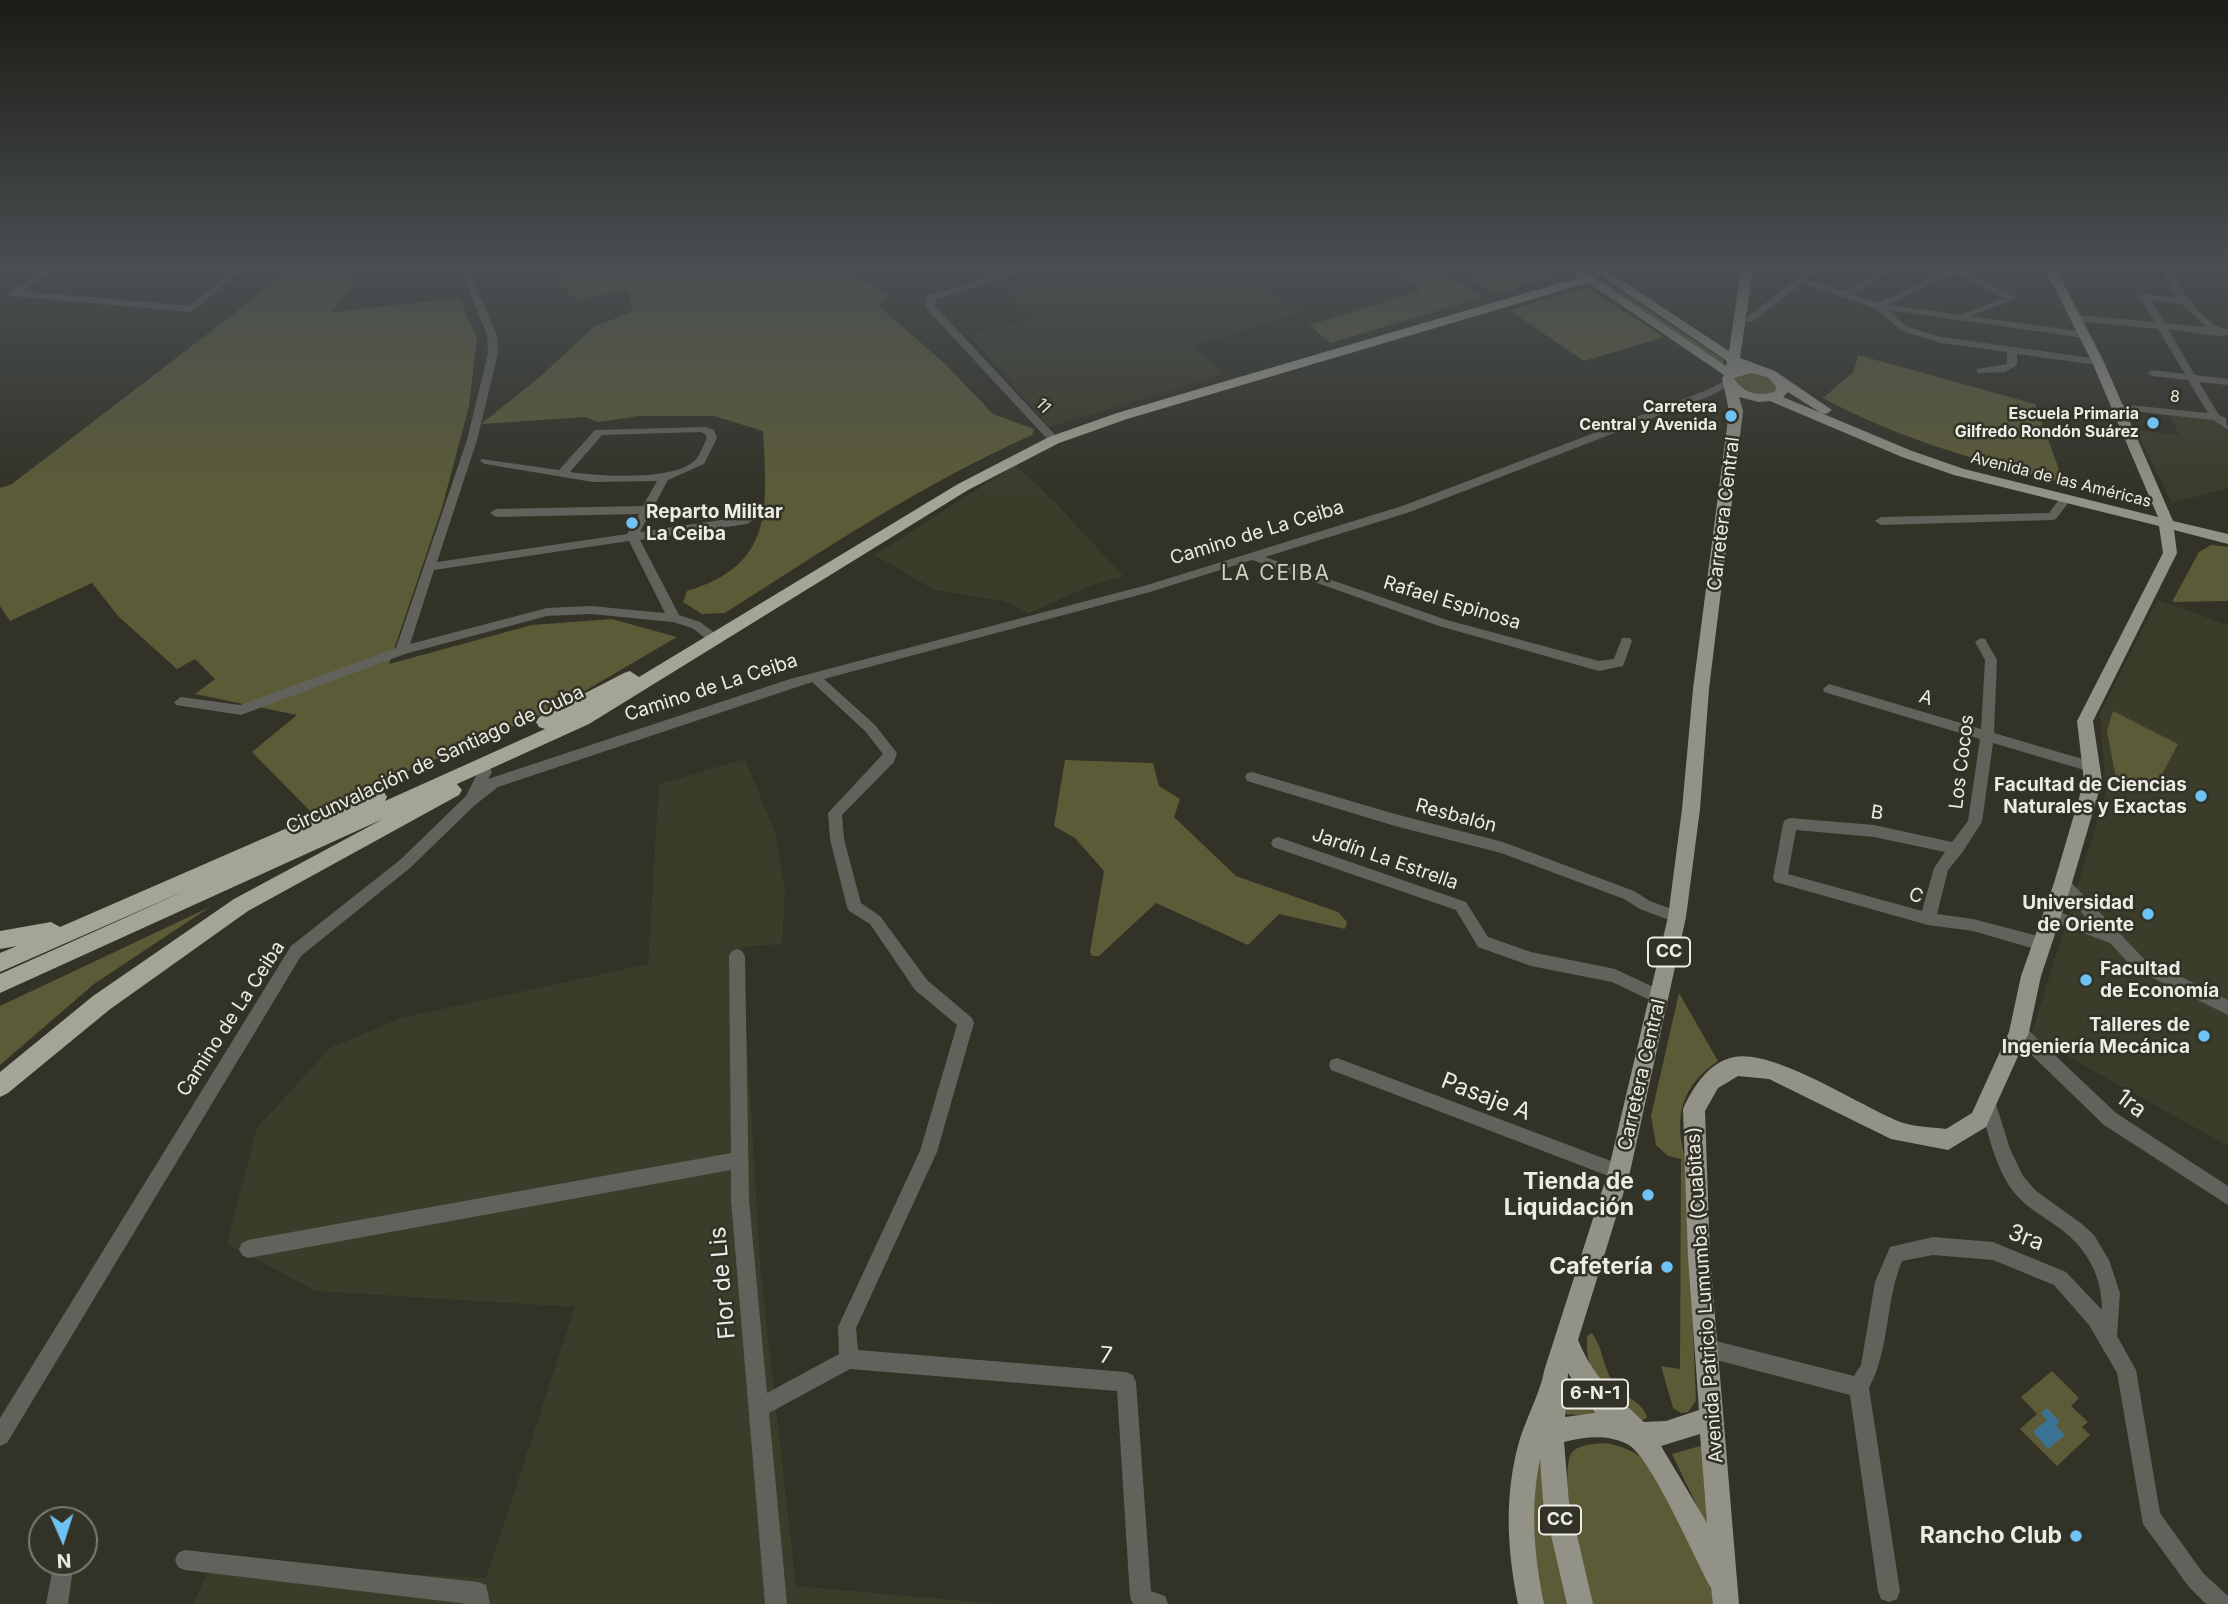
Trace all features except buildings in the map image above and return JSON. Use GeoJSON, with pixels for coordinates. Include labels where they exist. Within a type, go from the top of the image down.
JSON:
{"type":"FeatureCollection","features":[{"type":"Feature","properties":{"kind":"highway","name":"Circunvalación de Santiago de Cuba"},"geometry":{"type":"LineString","coordinates":[[0,984],[574,716],[1051,437],[1355,344]]}},
{"type":"Feature","properties":{"kind":"highway","name":"Circunvalación de Santiago de Cuba"},"geometry":{"type":"LineString","coordinates":[[0,963],[574,716]]}},
{"type":"Feature","properties":{"kind":"highway"},"geometry":{"type":"LineString","coordinates":[[0,1086],[101,1003],[241,905],[485,772],[574,716]]}},
{"type":"Feature","properties":{"kind":"highway"},"geometry":{"type":"LineString","coordinates":[[0,940],[51,931],[232,861]]}},
{"type":"Feature","properties":{"kind":"main road"},"geometry":{"type":"LineString","coordinates":[[1684,344],[1730,378],[1740,369],[1757,370]]}},
{"type":"Feature","properties":{"kind":"main road"},"geometry":{"type":"LineString","coordinates":[[1711,344],[1733,359],[1757,370]]}},
{"type":"Feature","properties":{"kind":"main road"},"geometry":{"type":"LineString","coordinates":[[1715,346],[1729,348],[1737,344]]}},
{"type":"Feature","properties":{"kind":"main road","name":"CC"},"geometry":{"type":"LineString","coordinates":[[1730,378],[1737,344]]}},
{"type":"Feature","properties":{"kind":"main road"},"geometry":{"type":"LineString","coordinates":[[1748,344],[1747,354],[1757,370]]}},
{"type":"Feature","properties":{"kind":"main road","name":"Avenida Patricio Lumumba (Cuabitas)"},"geometry":{"type":"LineString","coordinates":[[1726,1597],[1699,1257],[1694,1109],[1711,1081],[1736,1066],[1771,1070],[1899,1132],[1948,1140],[1979,1120],[2019,1032],[2031,976],[2053,916],[2093,781],[2085,721],[2168,560],[2170,550],[2166,520],[2089,344]]}},
{"type":"Feature","properties":{"kind":"main road","name":"Avenida de las Américas"},"geometry":{"type":"LineString","coordinates":[[1757,370],[1771,374],[1781,383],[1841,417],[1931,453],[1971,467],[2224,535]]}},
{"type":"Feature","properties":{"kind":"main road","name":"Avenida de las Américas"},"geometry":{"type":"LineString","coordinates":[[1730,378],[1740,392],[1766,398],[1959,472],[2065,499],[2166,520]]}},
{"type":"Feature","properties":{"kind":"main road","name":"Carretera Central"},"geometry":{"type":"LineString","coordinates":[[1531,1604],[1525,1577],[1519,1515],[1521,1487],[1541,1436],[1556,1371],[1619,1172],[1677,917],[1701,689],[1736,411],[1730,378]]}},
{"type":"Feature","properties":{"kind":"main road"},"geometry":{"type":"LineString","coordinates":[[1766,398],[1782,392],[1781,383]]}},
{"type":"Feature","properties":{"kind":"main road","name":"Carretera Central"},"geometry":{"type":"LineString","coordinates":[[1736,411],[1741,404],[1766,398]]}},
{"type":"Feature","properties":{"kind":"main road"},"geometry":{"type":"LineString","coordinates":[[2170,550],[2193,538],[2224,535]]}},
{"type":"Feature","properties":{"kind":"main road","name":"6-N-1"},"geometry":{"type":"LineString","coordinates":[[1567,1343],[1579,1375],[1602,1402],[1639,1435],[1697,1528],[1726,1597]]}},
{"type":"Feature","properties":{"kind":"main road"},"geometry":{"type":"LineString","coordinates":[[1639,1435],[1666,1433],[1713,1418]]}},
{"type":"Feature","properties":{"kind":"main road","name":"6-N-1"},"geometry":{"type":"LineString","coordinates":[[1541,1436],[1585,1425],[1608,1425],[1639,1435]]}},
{"type":"Feature","properties":{"kind":"main road","name":"CC"},"geometry":{"type":"LineString","coordinates":[[1541,1436],[1580,1604]]}},
{"type":"Feature","properties":{"kind":"street"},"geometry":{"type":"LineString","coordinates":[[401,650],[432,566],[472,440],[493,353],[492,344]]}},
{"type":"Feature","properties":{"kind":"street","name":"11"},"geometry":{"type":"LineString","coordinates":[[964,344],[1051,437]]}},
{"type":"Feature","properties":{"kind":"street"},"geometry":{"type":"LineString","coordinates":[[1968,344],[2098,362]]}},
{"type":"Feature","properties":{"kind":"street"},"geometry":{"type":"LineString","coordinates":[[2173,344],[2215,417],[2228,427]]}},
{"type":"Feature","properties":{"kind":"street"},"geometry":{"type":"LineString","coordinates":[[1981,371],[2005,369],[2012,365],[2012,350]]}},
{"type":"Feature","properties":{"kind":"street"},"geometry":{"type":"LineString","coordinates":[[2152,373],[2228,382]]}},
{"type":"Feature","properties":{"kind":"street","name":"Camino de La Ceiba"},"geometry":{"type":"LineString","coordinates":[[0,1436],[296,951],[405,864],[470,801],[493,783],[814,677],[1124,595],[1406,509],[1706,394],[1730,378]]}},
{"type":"Feature","properties":{"kind":"street","name":"8"},"geometry":{"type":"LineString","coordinates":[[2118,407],[2228,418]]}},
{"type":"Feature","properties":{"kind":"street"},"geometry":{"type":"LineString","coordinates":[[485,461],[561,475],[618,480],[664,478],[700,462],[712,438],[710,432],[702,429],[599,432],[561,475]]}},
{"type":"Feature","properties":{"kind":"street"},"geometry":{"type":"LineString","coordinates":[[632,536],[664,478]]}},
{"type":"Feature","properties":{"kind":"street"},"geometry":{"type":"LineString","coordinates":[[1881,521],[2052,516],[2065,499]]}},
{"type":"Feature","properties":{"kind":"street"},"geometry":{"type":"LineString","coordinates":[[496,513],[645,510]]}},
{"type":"Feature","properties":{"kind":"street"},"geometry":{"type":"LineString","coordinates":[[432,566],[536,554],[632,536],[747,520]]}},
{"type":"Feature","properties":{"kind":"street"},"geometry":{"type":"LineString","coordinates":[[632,536],[674,618]]}},
{"type":"Feature","properties":{"kind":"street","name":"Rafael Espinosa"},"geometry":{"type":"LineString","coordinates":[[1254,557],[1443,623],[1599,666],[1619,663],[1626,641]]}},
{"type":"Feature","properties":{"kind":"street"},"geometry":{"type":"LineString","coordinates":[[181,702],[241,710],[401,650],[547,612],[591,610],[674,618],[696,625],[711,637]]}},
{"type":"Feature","properties":{"kind":"street","name":"Los Cocos"},"geometry":{"type":"LineString","coordinates":[[1927,919],[1941,869],[1975,822],[1987,737],[1991,660],[1981,642]]}},
{"type":"Feature","properties":{"kind":"street"},"geometry":{"type":"LineString","coordinates":[[759,1408],[849,1359],[847,1326],[928,1152],[966,1023],[921,985],[874,920],[853,907],[834,817],[838,809],[889,758],[890,753],[870,728],[814,677]]}},
{"type":"Feature","properties":{"kind":"street","name":"A"},"geometry":{"type":"LineString","coordinates":[[1829,689],[2091,767]]}},
{"type":"Feature","properties":{"kind":"street"},"geometry":{"type":"LineString","coordinates":[[470,801],[485,772]]}},
{"type":"Feature","properties":{"kind":"street","name":"Resbalón"},"geometry":{"type":"LineString","coordinates":[[1252,777],[1395,820],[1503,848],[1629,895],[1645,905],[1677,917]]}},
{"type":"Feature","properties":{"kind":"street","name":"B"},"geometry":{"type":"LineString","coordinates":[[1780,878],[1790,824],[1874,831],[1956,849]]}},
{"type":"Feature","properties":{"kind":"street","name":"Jardín La Estrella"},"geometry":{"type":"LineString","coordinates":[[1278,843],[1461,906],[1483,943],[1531,959],[1615,976],[1660,998]]}},
{"type":"Feature","properties":{"kind":"street","name":"C"},"geometry":{"type":"LineString","coordinates":[[1780,878],[1927,919],[1973,925],[2042,944]]}},
{"type":"Feature","properties":{"kind":"street"},"geometry":{"type":"LineString","coordinates":[[2063,883],[2138,963],[2228,1007]]}},
{"type":"Feature","properties":{"kind":"street"},"geometry":{"type":"LineString","coordinates":[[2053,916],[2114,938]]}},
{"type":"Feature","properties":{"kind":"street","name":"Flor de Lis"},"geometry":{"type":"LineString","coordinates":[[737,956],[739,1160],[776,1604]]}},
{"type":"Feature","properties":{"kind":"street","name":"1ra"},"geometry":{"type":"LineString","coordinates":[[2019,1032],[2110,1119],[2228,1196]]}},
{"type":"Feature","properties":{"kind":"street","name":"Pasaje A"},"geometry":{"type":"LineString","coordinates":[[1338,1065],[1619,1172]]}},
{"type":"Feature","properties":{"kind":"street"},"geometry":{"type":"LineString","coordinates":[[1987,1101],[2010,1171],[2024,1192],[2077,1230],[2099,1257],[2110,1280],[2112,1315],[2107,1338]]}},
{"type":"Feature","properties":{"kind":"street"},"geometry":{"type":"LineString","coordinates":[[248,1249],[739,1160]]}},
{"type":"Feature","properties":{"kind":"street","name":"3ra"},"geometry":{"type":"LineString","coordinates":[[1859,1387],[1870,1367],[1884,1282],[1896,1253],[1933,1246],[1993,1251],[2060,1278],[2096,1318],[2126,1370],[2150,1517],[2196,1580],[2221,1604]]}},
{"type":"Feature","properties":{"kind":"street"},"geometry":{"type":"LineString","coordinates":[[1708,1349],[1859,1387],[1889,1591]]}},
{"type":"Feature","properties":{"kind":"street","name":"7"},"geometry":{"type":"LineString","coordinates":[[849,1359],[1126,1382],[1141,1597],[1157,1604]]}},
{"type":"Feature","properties":{"kind":"street"},"geometry":{"type":"LineString","coordinates":[[185,1560],[478,1593],[479,1604]]}},
{"type":"Feature","properties":{"kind":"street"},"geometry":{"type":"LineString","coordinates":[[57,1604],[62,1576]]}},
{"type":"Feature","properties":{"kind":"shaded area"},"geometry":{"type":"Polygon","coordinates":[[[195,344],[476,344],[469,406],[442,508],[389,664],[532,625],[612,619],[677,637],[554,709],[311,812],[252,752],[297,715],[195,694],[215,679],[195,659],[177,669],[119,617],[92,583],[10,621],[0,606],[0,488],[12,484],[195,344]]]}},
{"type":"Feature","properties":{"kind":"shaded area"},"geometry":{"type":"Polygon","coordinates":[[[576,344],[922,344],[993,414],[1034,429],[1032,435],[914,496],[725,613],[702,614],[683,602],[687,591],[716,580],[737,566],[751,549],[760,530],[765,484],[763,431],[714,416],[639,416],[598,422],[585,417],[481,424],[541,376],[576,344]]]}},
{"type":"Feature","properties":{"kind":"shaded area"},"geometry":{"type":"Polygon","coordinates":[[[978,344],[1198,344],[1194,345],[1224,374],[1049,427],[978,344]]]}},
{"type":"Feature","properties":{"kind":"shaded area"},"geometry":{"type":"Polygon","coordinates":[[[1559,344],[1641,344],[1584,361],[1559,344]]]}},
{"type":"Feature","properties":{"kind":"shaded area"},"geometry":{"type":"Polygon","coordinates":[[[1690,344],[1699,344],[1724,360],[1722,366],[1690,344]]]}},
{"type":"Feature","properties":{"kind":"shaded area"},"geometry":{"type":"Polygon","coordinates":[[[1858,355],[2035,404],[2064,483],[1971,458],[1911,438],[1823,398],[1854,371],[1858,355]]]}},
{"type":"Feature","properties":{"kind":"shaded area"},"geometry":{"type":"Polygon","coordinates":[[[1748,372],[1763,375],[1776,384],[1776,390],[1758,394],[1743,388],[1734,379],[1748,372]]]}},
{"type":"Feature","properties":{"kind":"shaded area"},"geometry":{"type":"Polygon","coordinates":[[[2169,413],[2209,418],[2228,431],[2228,488],[2172,503],[2136,430],[2179,435],[2169,413]]]}},
{"type":"Feature","properties":{"kind":"shaded area"},"geometry":{"type":"Polygon","coordinates":[[[1015,465],[1054,501],[1123,576],[1092,585],[1029,613],[1004,601],[934,590],[875,555],[1015,465]]]}},
{"type":"Feature","properties":{"kind":"shaded area"},"geometry":{"type":"Polygon","coordinates":[[[2211,545],[2228,547],[2228,601],[2172,602],[2199,552],[2211,545]]]}},
{"type":"Feature","properties":{"kind":"shaded area","name":"Universidad de Oriente"},"geometry":{"type":"Polygon","coordinates":[[[2158,600],[2228,625],[2228,1146],[2031,1036],[2106,793],[2100,714],[2158,600]]]}},
{"type":"Feature","properties":{"kind":"shaded area"},"geometry":{"type":"Polygon","coordinates":[[[2113,711],[2178,744],[2158,782],[2116,778],[2107,731],[2113,711]]]}},
{"type":"Feature","properties":{"kind":"shaded area"},"geometry":{"type":"Polygon","coordinates":[[[745,759],[776,835],[785,893],[782,944],[741,947],[761,1276],[796,1586],[999,1604],[193,1604],[211,1565],[486,1578],[575,1307],[316,1291],[227,1244],[257,1128],[330,1048],[401,1018],[648,964],[659,784],[745,759]]]}},
{"type":"Feature","properties":{"kind":"shaded area"},"geometry":{"type":"Polygon","coordinates":[[[1065,760],[1153,763],[1159,786],[1180,799],[1174,817],[1236,876],[1338,912],[1347,922],[1345,929],[1279,914],[1248,945],[1156,903],[1099,956],[1092,956],[1090,952],[1104,871],[1075,838],[1054,826],[1065,760]]]}},
{"type":"Feature","properties":{"kind":"shaded area"},"geometry":{"type":"Polygon","coordinates":[[[210,907],[94,984],[0,1065],[0,1006],[210,907]]]}},
{"type":"Feature","properties":{"kind":"shaded area"},"geometry":{"type":"Polygon","coordinates":[[[1679,993],[1718,1061],[1705,1071],[1688,1092],[1681,1117],[1680,1130],[1686,1160],[1696,1401],[1688,1412],[1681,1413],[1673,1408],[1661,1366],[1680,1369],[1681,1159],[1668,1156],[1656,1145],[1651,1116],[1679,993]]]}},
{"type":"Feature","properties":{"kind":"shaded area"},"geometry":{"type":"Polygon","coordinates":[[[1592,1333],[1612,1381],[1620,1391],[1641,1407],[1647,1418],[1642,1420],[1601,1385],[1590,1364],[1587,1351],[1587,1336],[1592,1333]]]}},
{"type":"Feature","properties":{"kind":"shaded area"},"geometry":{"type":"Polygon","coordinates":[[[2052,1371],[2079,1398],[2071,1406],[2088,1422],[2082,1427],[2090,1435],[2057,1466],[2020,1429],[2037,1414],[2021,1397],[2052,1371]]]}},
{"type":"Feature","properties":{"kind":"shaded area"},"geometry":{"type":"Polygon","coordinates":[[[1569,1379],[1597,1416],[1564,1414],[1569,1379]]]}},
{"type":"Feature","properties":{"kind":"shaded area"},"geometry":{"type":"Polygon","coordinates":[[[1604,1443],[1631,1451],[1648,1467],[1683,1526],[1704,1571],[1715,1604],[1593,1604],[1573,1525],[1569,1501],[1569,1462],[1576,1449],[1604,1443]]]}},
{"type":"Feature","properties":{"kind":"shaded area"},"geometry":{"type":"Polygon","coordinates":[[[1707,1444],[1710,1533],[1672,1454],[1707,1444]]]}},
{"type":"Feature","properties":{"kind":"shaded area"},"geometry":{"type":"Polygon","coordinates":[[[1545,1449],[1570,1604],[1541,1604],[1531,1540],[1533,1460],[1545,1449]]]}},
{"type":"Feature","properties":{"kind":"water"},"geometry":{"type":"Polygon","coordinates":[[[2047,1408],[2059,1421],[2056,1426],[2065,1435],[2048,1449],[2033,1432],[2047,1420],[2041,1413],[2047,1408]]]}},
{"type":"Feature","properties":{"kind":"place","name":"Carretera Central y Avenida"},"geometry":{"type":"Point","coordinates":[1731,416]}},
{"type":"Feature","properties":{"kind":"place","name":"Escuela Primaria Gilfredo Rondón Suárez"},"geometry":{"type":"Point","coordinates":[2153,423]}},
{"type":"Feature","properties":{"kind":"place","name":"Reparto Militar La Ceiba"},"geometry":{"type":"Point","coordinates":[632,523]}},
{"type":"Feature","properties":{"kind":"place","name":"Facultad de Ciencias Naturales y Exactas"},"geometry":{"type":"Point","coordinates":[2201,796]}},
{"type":"Feature","properties":{"kind":"place","name":"Universidad de Oriente"},"geometry":{"type":"Point","coordinates":[2148,914]}},
{"type":"Feature","properties":{"kind":"place","name":"Facultad de Economía"},"geometry":{"type":"Point","coordinates":[2086,980]}},
{"type":"Feature","properties":{"kind":"place","name":"Talleres de Ingeniería Mecánica"},"geometry":{"type":"Point","coordinates":[2204,1036]}},
{"type":"Feature","properties":{"kind":"place","name":"Tienda de Liquidación"},"geometry":{"type":"Point","coordinates":[1648,1195]}},
{"type":"Feature","properties":{"kind":"place","name":"Cafetería"},"geometry":{"type":"Point","coordinates":[1667,1267]}},
{"type":"Feature","properties":{"kind":"place","name":"Rancho Club"},"geometry":{"type":"Point","coordinates":[2076,1536]}},
{"type":"Feature","properties":{"kind":"district","name":"LA CEIBA"},"geometry":{"type":"Point","coordinates":[1276,574]}}]}
